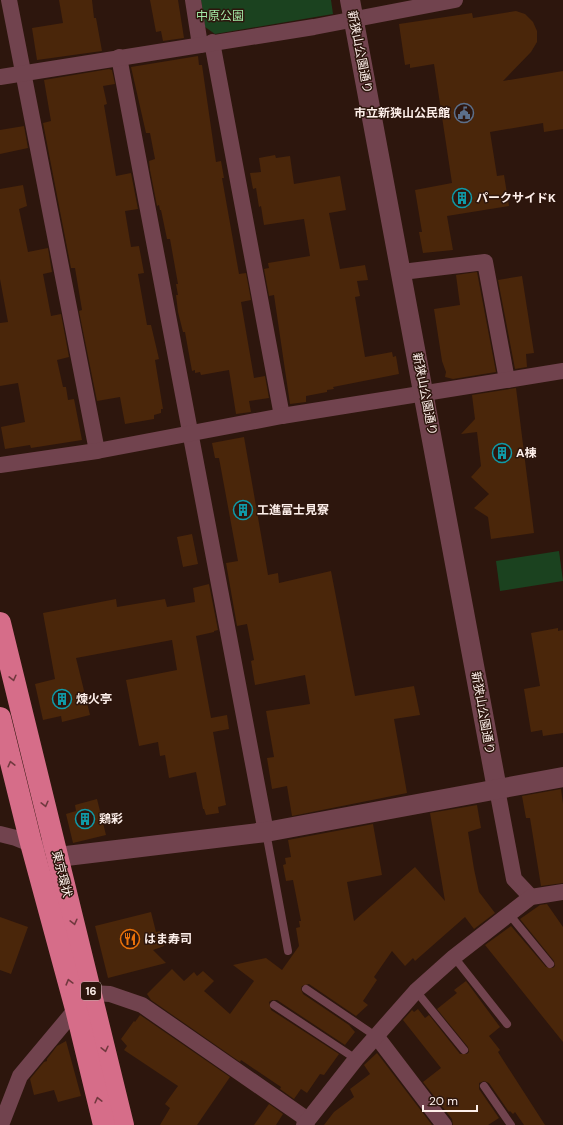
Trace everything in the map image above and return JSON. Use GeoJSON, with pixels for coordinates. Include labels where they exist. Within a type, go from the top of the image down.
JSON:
{"type":"FeatureCollection","features":[{"type":"Feature","properties":{"kind":"highway","name":"東京環状"},"geometry":{"type":"LineString","coordinates":[[0,623],[123,1125]]}},
{"type":"Feature","properties":{"kind":"highway","name":"東京環状"},"geometry":{"type":"LineString","coordinates":[[0,718],[31,843],[76,1009],[104,1125]]}},
{"type":"Feature","properties":{"kind":"street"},"geometry":{"type":"LineString","coordinates":[[9,0],[97,451]]}},
{"type":"Feature","properties":{"kind":"street"},"geometry":{"type":"LineString","coordinates":[[193,0],[206,43],[282,416]]}},
{"type":"Feature","properties":{"kind":"street","name":"新狭山公園通り"},"geometry":{"type":"LineString","coordinates":[[350,0],[425,394],[497,789]]}},
{"type":"Feature","properties":{"kind":"street"},"geometry":{"type":"LineString","coordinates":[[0,78],[354,19],[448,1]]}},
{"type":"Feature","properties":{"kind":"street"},"geometry":{"type":"LineString","coordinates":[[119,57],[266,832]]}},
{"type":"Feature","properties":{"kind":"street"},"geometry":{"type":"LineString","coordinates":[[402,272],[485,262],[507,380]]}},
{"type":"Feature","properties":{"kind":"street"},"geometry":{"type":"LineString","coordinates":[[0,465],[97,451],[189,432],[282,416],[563,371]]}},
{"type":"Feature","properties":{"kind":"street"},"geometry":{"type":"LineString","coordinates":[[0,834],[31,843],[58,857],[266,832],[563,777]]}},
{"type":"Feature","properties":{"kind":"street"},"geometry":{"type":"LineString","coordinates":[[497,789],[514,879],[532,897]]}},
{"type":"Feature","properties":{"kind":"street"},"geometry":{"type":"LineString","coordinates":[[91,993],[110,994],[142,1005],[306,1122],[356,1059],[416,991],[454,957],[532,897],[563,892]]}},
{"type":"Feature","properties":{"kind":"street"},"geometry":{"type":"LineString","coordinates":[[1,1125],[20,1076],[76,1009]]}},
{"type":"Feature","properties":{"kind":"street"},"geometry":{"type":"LineString","coordinates":[[376,1037],[444,1125]]}},
{"type":"Feature","properties":{"kind":"lane"},"geometry":{"type":"LineString","coordinates":[[266,832],[288,951]]}},
{"type":"Feature","properties":{"kind":"lane"},"geometry":{"type":"LineString","coordinates":[[509,914],[550,964]]}},
{"type":"Feature","properties":{"kind":"lane"},"geometry":{"type":"LineString","coordinates":[[454,957],[507,1024]]}},
{"type":"Feature","properties":{"kind":"lane"},"geometry":{"type":"LineString","coordinates":[[306,989],[376,1037]]}},
{"type":"Feature","properties":{"kind":"lane"},"geometry":{"type":"LineString","coordinates":[[416,991],[464,1050]]}},
{"type":"Feature","properties":{"kind":"lane"},"geometry":{"type":"LineString","coordinates":[[274,1005],[356,1059]]}},
{"type":"Feature","properties":{"kind":"lane"},"geometry":{"type":"LineString","coordinates":[[484,1086],[511,1125]]}},
{"type":"Feature","properties":{"kind":"green space","name":"中原公園"},"geometry":{"type":"Polygon","coordinates":[[[201,0],[331,0],[333,14],[215,34],[205,27],[201,0]]]}},
{"type":"Feature","properties":{"kind":"green space"},"geometry":{"type":"Polygon","coordinates":[[[559,551],[563,581],[500,591],[496,561],[559,551]]]}},
{"type":"Feature","properties":{"kind":"building"},"geometry":{"type":"Polygon","coordinates":[[[59,0],[92,0],[94,18],[96,18],[102,51],[37,60],[32,28],[63,23],[59,0]]]}},
{"type":"Feature","properties":{"kind":"building"},"geometry":{"type":"Polygon","coordinates":[[[150,0],[178,0],[184,38],[163,41],[161,31],[156,32],[150,0]]]}},
{"type":"Feature","properties":{"kind":"building"},"geometry":{"type":"Polygon","coordinates":[[[516,11],[525,14],[533,22],[537,31],[537,42],[531,52],[503,81],[563,71],[563,129],[544,132],[543,123],[490,132],[497,176],[504,175],[509,206],[447,216],[453,250],[423,253],[419,232],[422,232],[415,190],[452,183],[434,64],[410,68],[410,64],[405,65],[399,24],[472,13],[473,18],[516,11]]]}},
{"type":"Feature","properties":{"kind":"building"},"geometry":{"type":"Polygon","coordinates":[[[198,56],[199,65],[202,65],[216,162],[221,161],[224,178],[222,178],[239,274],[246,273],[251,300],[241,302],[254,378],[265,376],[269,398],[249,401],[251,412],[236,414],[229,370],[201,375],[200,372],[195,373],[195,370],[192,371],[185,332],[183,332],[178,312],[176,295],[178,295],[176,284],[178,284],[170,239],[167,239],[161,210],[159,205],[157,206],[150,170],[149,161],[155,159],[150,133],[146,133],[131,67],[198,56]]]}},
{"type":"Feature","properties":{"kind":"building"},"geometry":{"type":"Polygon","coordinates":[[[109,69],[112,70],[115,84],[103,86],[107,104],[104,105],[116,176],[131,173],[138,209],[125,211],[131,247],[139,246],[144,273],[138,274],[147,325],[151,325],[159,359],[155,360],[163,409],[161,409],[161,413],[154,415],[154,419],[125,424],[120,397],[97,401],[79,311],[82,310],[75,268],[71,268],[43,123],[51,121],[44,80],[109,69]]]}},
{"type":"Feature","properties":{"kind":"building"},"geometry":{"type":"Polygon","coordinates":[[[24,126],[28,148],[0,154],[0,130],[24,126]]]}},
{"type":"Feature","properties":{"kind":"building"},"geometry":{"type":"Polygon","coordinates":[[[275,155],[276,158],[290,156],[294,184],[340,176],[346,210],[329,213],[340,269],[365,265],[368,280],[357,281],[360,296],[355,297],[365,357],[392,352],[393,357],[396,356],[399,374],[333,387],[334,389],[327,390],[327,392],[306,396],[306,402],[290,404],[274,295],[269,296],[264,269],[269,268],[268,263],[310,256],[304,219],[264,225],[261,206],[259,207],[256,188],[253,189],[250,173],[261,172],[259,158],[275,155]]]}},
{"type":"Feature","properties":{"kind":"building"},"geometry":{"type":"Polygon","coordinates":[[[23,185],[27,206],[19,209],[28,252],[48,248],[52,272],[43,274],[51,316],[61,314],[69,357],[57,360],[63,387],[66,387],[68,400],[74,399],[82,440],[31,448],[30,445],[5,449],[1,427],[25,422],[18,383],[0,386],[0,323],[8,322],[0,279],[0,189],[23,185]]]}},
{"type":"Feature","properties":{"kind":"building"},"geometry":{"type":"Polygon","coordinates":[[[477,272],[496,372],[453,379],[445,377],[446,372],[442,361],[434,309],[460,305],[456,275],[477,272]]]}},
{"type":"Feature","properties":{"kind":"building"},"geometry":{"type":"Polygon","coordinates":[[[522,276],[534,353],[526,354],[527,367],[515,369],[498,280],[522,276]]]}},
{"type":"Feature","properties":{"kind":"building","name":"A棟"},"geometry":{"type":"Polygon","coordinates":[[[516,388],[534,533],[491,539],[488,517],[474,508],[489,494],[471,477],[481,466],[477,432],[461,434],[475,419],[472,395],[516,388]]]}},
{"type":"Feature","properties":{"kind":"building"},"geometry":{"type":"Polygon","coordinates":[[[244,437],[268,575],[278,573],[279,583],[331,571],[355,696],[414,686],[420,715],[394,719],[407,793],[292,816],[287,786],[272,789],[267,758],[274,757],[266,711],[310,704],[305,675],[255,685],[251,661],[254,660],[247,624],[237,626],[226,563],[238,561],[219,458],[215,458],[212,443],[244,437]]]}},
{"type":"Feature","properties":{"kind":"building"},"geometry":{"type":"Polygon","coordinates":[[[192,534],[198,564],[183,567],[177,537],[192,534]]]}},
{"type":"Feature","properties":{"kind":"building"},"geometry":{"type":"Polygon","coordinates":[[[209,584],[218,630],[196,636],[211,718],[227,715],[229,729],[213,732],[226,805],[218,807],[219,813],[206,815],[203,809],[196,772],[169,778],[165,755],[160,756],[158,742],[139,746],[126,680],[177,670],[172,640],[76,658],[90,715],[62,722],[61,716],[43,720],[35,684],[55,679],[43,613],[116,599],[117,607],[165,599],[167,607],[195,602],[193,588],[209,584]]]}},
{"type":"Feature","properties":{"kind":"building"},"geometry":{"type":"Polygon","coordinates":[[[558,628],[558,631],[563,630],[563,733],[543,736],[542,730],[531,732],[524,689],[540,686],[531,633],[558,628]]]}},
{"type":"Feature","properties":{"kind":"building"},"geometry":{"type":"Polygon","coordinates":[[[561,789],[563,804],[563,883],[541,886],[530,818],[526,818],[522,796],[561,789]]]}},
{"type":"Feature","properties":{"kind":"building","name":"鶏彩"},"geometry":{"type":"Polygon","coordinates":[[[97,799],[106,835],[73,843],[66,814],[76,811],[75,805],[97,799]]]}},
{"type":"Feature","properties":{"kind":"building"},"geometry":{"type":"Polygon","coordinates":[[[477,805],[481,828],[468,832],[474,869],[479,892],[495,913],[474,929],[465,917],[415,961],[413,958],[405,966],[392,951],[374,977],[377,980],[363,1001],[368,1005],[356,1016],[309,984],[302,986],[301,989],[303,994],[349,1025],[355,1032],[345,1045],[277,1000],[272,1000],[269,1002],[271,1010],[339,1054],[324,1075],[320,1074],[307,1093],[301,1089],[294,1099],[280,1089],[281,1087],[241,1060],[240,1062],[151,1000],[147,994],[172,969],[184,981],[194,972],[197,976],[203,971],[214,981],[204,991],[230,1014],[254,981],[233,965],[266,958],[282,970],[299,946],[296,928],[300,927],[299,921],[301,921],[293,880],[286,881],[283,865],[286,864],[285,858],[291,857],[288,840],[373,824],[382,875],[347,882],[354,921],[415,867],[445,901],[430,813],[477,805]]]}},
{"type":"Feature","properties":{"kind":"building"},"geometry":{"type":"Polygon","coordinates":[[[547,904],[563,927],[563,1042],[485,945],[511,926],[546,967],[553,968],[555,966],[554,961],[520,919],[540,905],[547,904]]]}},
{"type":"Feature","properties":{"kind":"building","name":"はま寿司"},"geometry":{"type":"Polygon","coordinates":[[[151,912],[156,932],[160,931],[164,946],[153,950],[166,963],[108,978],[95,926],[151,912]]]}},
{"type":"Feature","properties":{"kind":"building"},"geometry":{"type":"Polygon","coordinates":[[[0,917],[28,927],[11,974],[0,970],[0,917]]]}},
{"type":"Feature","properties":{"kind":"building"},"geometry":{"type":"Polygon","coordinates":[[[466,981],[500,1027],[489,1036],[500,1050],[498,1052],[545,1125],[524,1125],[515,1112],[513,1114],[510,1111],[509,1112],[489,1083],[484,1081],[479,1083],[479,1089],[499,1118],[488,1125],[453,1125],[452,1119],[423,1082],[441,1068],[403,1020],[412,1010],[414,1012],[418,1009],[425,1018],[429,1015],[460,1054],[467,1054],[469,1052],[468,1047],[437,1009],[457,993],[454,990],[466,981]]]}},
{"type":"Feature","properties":{"kind":"building"},"geometry":{"type":"Polygon","coordinates":[[[140,1015],[230,1077],[197,1125],[160,1125],[170,1108],[165,1104],[178,1086],[124,1050],[127,1046],[121,1039],[140,1015]]]}},
{"type":"Feature","properties":{"kind":"building"},"geometry":{"type":"Polygon","coordinates":[[[66,1041],[81,1096],[58,1102],[54,1090],[34,1095],[30,1079],[44,1062],[47,1061],[57,1046],[66,1041]]]}},
{"type":"Feature","properties":{"kind":"building"},"geometry":{"type":"Polygon","coordinates":[[[377,1053],[432,1125],[324,1125],[334,1112],[354,1097],[350,1089],[370,1074],[364,1065],[377,1053]]]}},
{"type":"Feature","properties":{"kind":"building"},"geometry":{"type":"Polygon","coordinates":[[[269,1104],[283,1114],[276,1125],[254,1125],[269,1104]]]}},
{"type":"Feature","properties":{"kind":"place","name":"市立新狭山公民館"},"geometry":{"type":"Point","coordinates":[464,113]}},
{"type":"Feature","properties":{"kind":"place","name":"パークサイドK"},"geometry":{"type":"Point","coordinates":[462,198]}},
{"type":"Feature","properties":{"kind":"place","name":"A棟"},"geometry":{"type":"Point","coordinates":[502,453]}},
{"type":"Feature","properties":{"kind":"place","name":"工進富士見寮"},"geometry":{"type":"Point","coordinates":[243,510]}},
{"type":"Feature","properties":{"kind":"place","name":"煉火亭"},"geometry":{"type":"Point","coordinates":[62,699]}},
{"type":"Feature","properties":{"kind":"place","name":"鶏彩"},"geometry":{"type":"Point","coordinates":[85,819]}},
{"type":"Feature","properties":{"kind":"place","name":"はま寿司"},"geometry":{"type":"Point","coordinates":[130,939]}}]}
